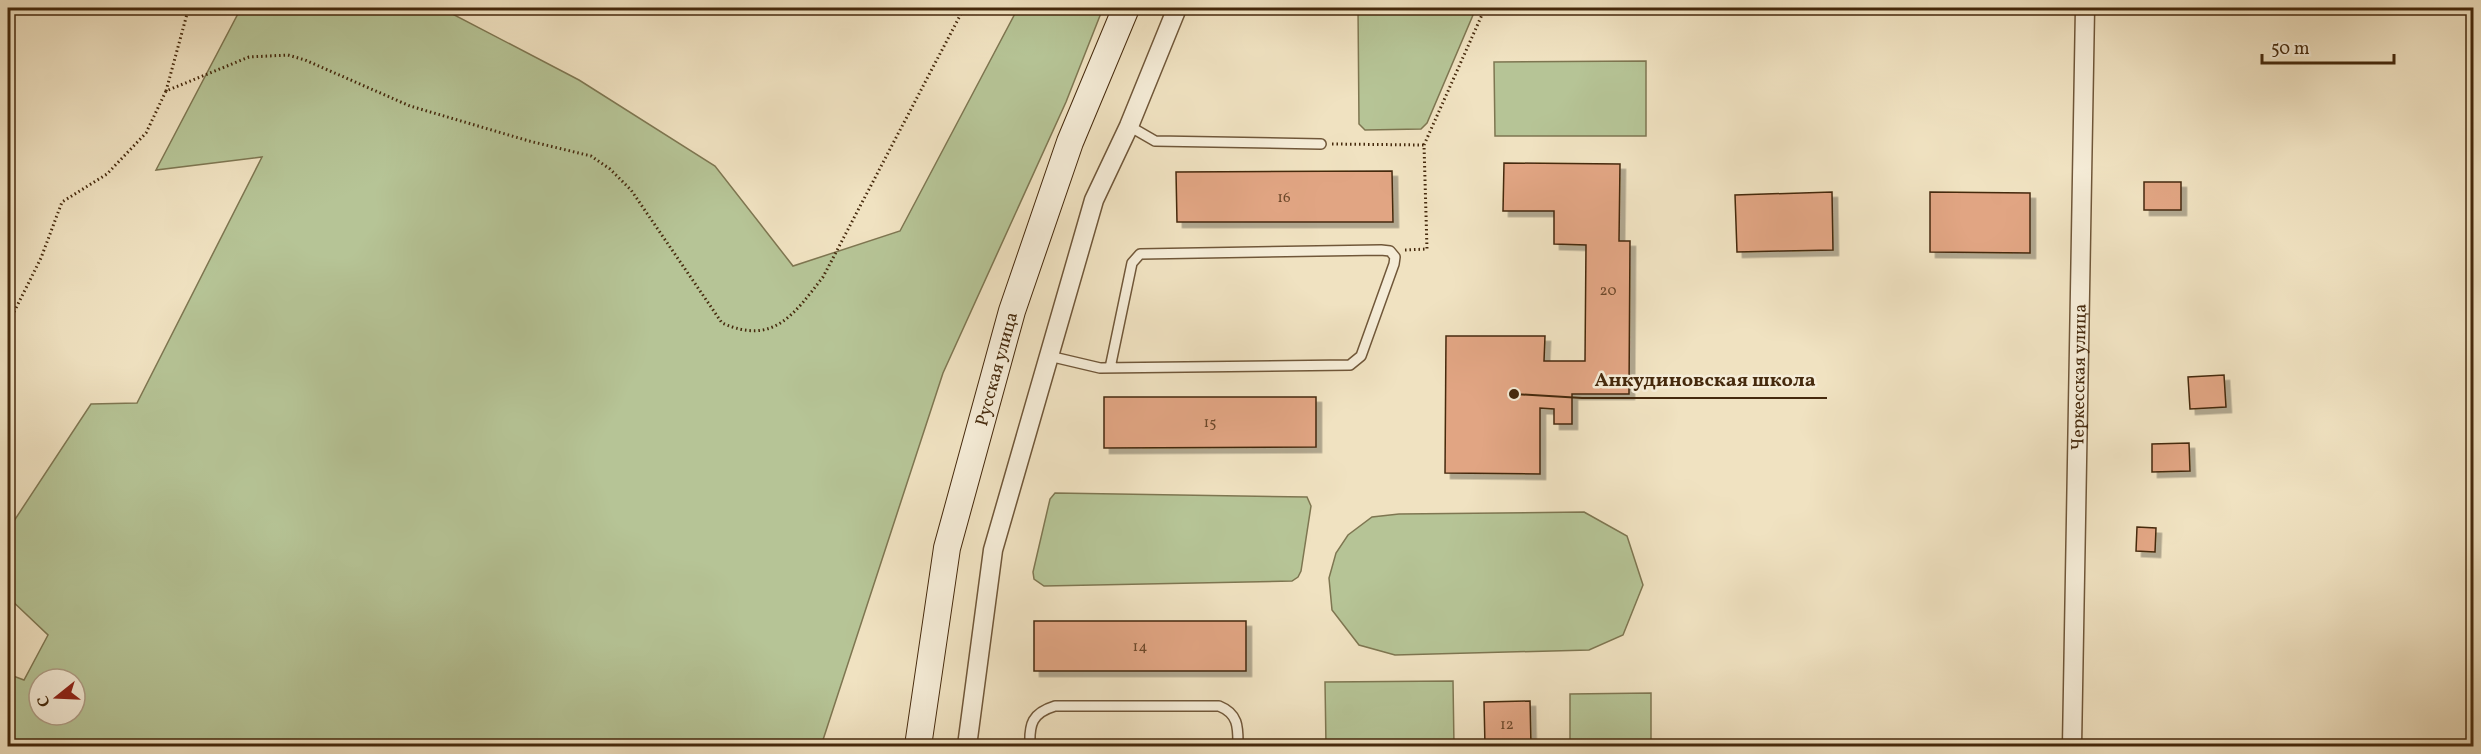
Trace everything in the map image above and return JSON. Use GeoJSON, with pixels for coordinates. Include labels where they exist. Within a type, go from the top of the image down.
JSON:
{"type":"FeatureCollection","features":[{"type":"Feature","properties":{"kind":"street","name":"Русская улица"},"geometry":{"type":"LineString","coordinates":[[918,747],[946,548],[1012,311],[1070,142],[1126,8]]}},
{"type":"Feature","properties":{"kind":"street"},"geometry":{"type":"LineString","coordinates":[[967,747],[993,550],[1048,356],[1094,200],[1129,126],[1177,8]]}},
{"type":"Feature","properties":{"kind":"street","name":"Черкесская улица"},"geometry":{"type":"LineString","coordinates":[[2072,747],[2085,8]]}},
{"type":"Feature","properties":{"kind":"lane"},"geometry":{"type":"LineString","coordinates":[[1129,126],[1155,141],[1322,144]]}},
{"type":"Feature","properties":{"kind":"lane"},"geometry":{"type":"LineString","coordinates":[[1048,356],[1080,365],[1110,368],[1350,365],[1361,356],[1395,257],[1390,251],[1140,254],[1132,262],[1110,368]]}},
{"type":"Feature","properties":{"kind":"lane"},"geometry":{"type":"LineString","coordinates":[[1030,747],[1029,728],[1035,717],[1044,710],[1056,706],[1219,706],[1234,716],[1238,724],[1238,747]]}},
{"type":"Feature","properties":{"kind":"path"},"geometry":{"type":"LineString","coordinates":[[8,324],[41,258],[62,202],[107,174],[146,133],[166,91],[187,14],[191,8]]}},
{"type":"Feature","properties":{"kind":"path"},"geometry":{"type":"LineString","coordinates":[[166,91],[249,57],[288,55],[305,60],[410,106],[529,141],[591,156],[610,169],[631,190],[722,323],[737,330],[755,331],[775,328],[794,314],[823,277],[964,8]]}},
{"type":"Feature","properties":{"kind":"path"},"geometry":{"type":"LineString","coordinates":[[1390,251],[1427,249],[1424,145],[1485,8]]}},
{"type":"Feature","properties":{"kind":"path"},"geometry":{"type":"LineString","coordinates":[[1322,144],[1424,145]]}},
{"type":"Feature","properties":{"kind":"green space"},"geometry":{"type":"Polygon","coordinates":[[[241,8],[441,8],[579,80],[715,166],[793,266],[900,231],[1018,8],[1103,8],[1066,102],[943,373],[821,746],[8,746],[8,674],[24,680],[27,674],[27,727],[87,727],[87,667],[31,667],[48,635],[8,597],[8,530],[91,404],[137,403],[262,157],[156,170],[241,8]]]}},
{"type":"Feature","properties":{"kind":"green space"},"geometry":{"type":"Polygon","coordinates":[[[1358,8],[1476,8],[1427,123],[1421,129],[1365,130],[1359,124],[1358,8]]]}},
{"type":"Feature","properties":{"kind":"green space"},"geometry":{"type":"Polygon","coordinates":[[[1646,61],[1646,136],[1495,136],[1494,62],[1646,61]]]}},
{"type":"Feature","properties":{"kind":"green space"},"geometry":{"type":"Polygon","coordinates":[[[1055,493],[1307,497],[1311,506],[1301,571],[1292,581],[1044,586],[1034,579],[1033,572],[1050,499],[1055,493]]]}},
{"type":"Feature","properties":{"kind":"green space"},"geometry":{"type":"Polygon","coordinates":[[[1584,512],[1627,536],[1643,585],[1623,635],[1589,650],[1395,655],[1359,645],[1332,610],[1329,578],[1336,553],[1348,535],[1372,517],[1399,514],[1584,512]]]}},
{"type":"Feature","properties":{"kind":"green space"},"geometry":{"type":"Polygon","coordinates":[[[1453,681],[1454,746],[1326,746],[1325,682],[1453,681]]]}},
{"type":"Feature","properties":{"kind":"green space"},"geometry":{"type":"Polygon","coordinates":[[[1651,693],[1651,746],[1570,746],[1570,694],[1651,693]]]}},
{"type":"Feature","properties":{"kind":"building"},"geometry":{"type":"Polygon","coordinates":[[[2469,8],[2474,8],[2474,33],[2469,8]]]}},
{"type":"Feature","properties":{"kind":"building"},"geometry":{"type":"Polygon","coordinates":[[[1504,163],[1620,164],[1619,241],[1630,241],[1629,394],[1572,394],[1572,424],[1554,424],[1554,409],[1540,408],[1540,474],[1445,473],[1446,336],[1545,336],[1544,361],[1585,361],[1586,245],[1554,244],[1554,211],[1503,211],[1504,163]]]}},
{"type":"Feature","properties":{"kind":"building"},"geometry":{"type":"Polygon","coordinates":[[[1392,171],[1393,222],[1177,222],[1176,172],[1392,171]]]}},
{"type":"Feature","properties":{"kind":"building"},"geometry":{"type":"Polygon","coordinates":[[[2144,182],[2181,182],[2181,210],[2144,210],[2144,182]]]}},
{"type":"Feature","properties":{"kind":"building"},"geometry":{"type":"Polygon","coordinates":[[[1832,192],[1833,250],[1737,252],[1735,195],[1832,192]]]}},
{"type":"Feature","properties":{"kind":"building"},"geometry":{"type":"Polygon","coordinates":[[[1930,192],[2030,193],[2030,253],[1930,252],[1930,192]]]}},
{"type":"Feature","properties":{"kind":"building"},"geometry":{"type":"Polygon","coordinates":[[[2224,375],[2226,407],[2190,409],[2188,377],[2224,375]]]}},
{"type":"Feature","properties":{"kind":"building"},"geometry":{"type":"Polygon","coordinates":[[[1104,397],[1316,397],[1316,447],[1104,448],[1104,397]]]}},
{"type":"Feature","properties":{"kind":"building"},"geometry":{"type":"Polygon","coordinates":[[[2189,443],[2190,471],[2152,472],[2152,444],[2189,443]]]}},
{"type":"Feature","properties":{"kind":"building"},"geometry":{"type":"Polygon","coordinates":[[[2137,527],[2156,528],[2155,552],[2136,551],[2137,527]]]}},
{"type":"Feature","properties":{"kind":"building"},"geometry":{"type":"Polygon","coordinates":[[[1034,621],[1246,621],[1246,671],[1034,671],[1034,621]]]}},
{"type":"Feature","properties":{"kind":"building"},"geometry":{"type":"Polygon","coordinates":[[[1530,701],[1531,746],[1485,746],[1484,702],[1530,701]]]}},
{"type":"Feature","properties":{"kind":"place","name":"Анкудиновская школа"},"geometry":{"type":"Point","coordinates":[1514,394]}}]}
